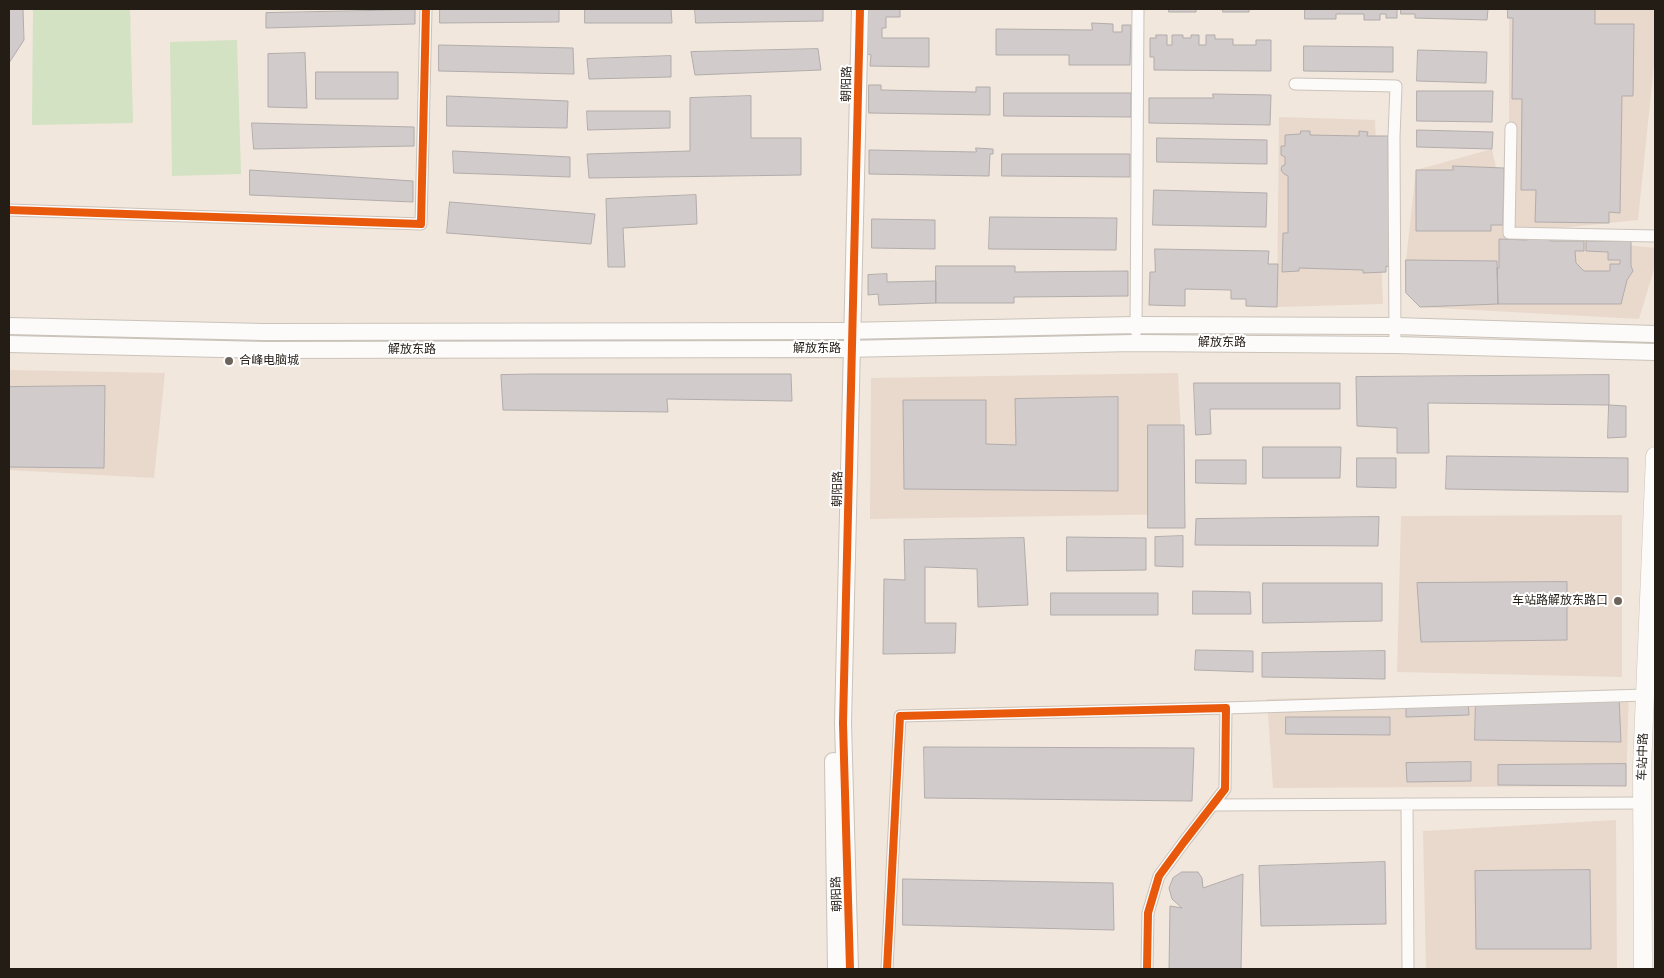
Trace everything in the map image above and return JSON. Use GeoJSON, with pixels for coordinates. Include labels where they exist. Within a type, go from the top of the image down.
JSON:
{"type":"FeatureCollection","features":[{"type":"Feature","properties":{"kind":"main road","name":"朝阳路"},"geometry":{"type":"LineString","coordinates":[[850,9],[843,723],[850,969]]}},
{"type":"Feature","properties":{"kind":"main road","name":"朝阳路"},"geometry":{"type":"LineString","coordinates":[[848,331],[860,9]]}},
{"type":"Feature","properties":{"kind":"main road","name":"解放东路"},"geometry":{"type":"LineString","coordinates":[[9,326],[264,332],[848,331],[1136,325],[1395,326],[1655,334]]}},
{"type":"Feature","properties":{"kind":"main road","name":"解放东路"},"geometry":{"type":"LineString","coordinates":[[9,344],[264,350],[848,349],[1135,343],[1395,344],[1655,352]]}},
{"type":"Feature","properties":{"kind":"main road","name":"朝阳路"},"geometry":{"type":"LineString","coordinates":[[836,969],[833,723],[848,349]]}},
{"type":"Feature","properties":{"kind":"main road","name":"车站中路"},"geometry":{"type":"LineString","coordinates":[[1643,969],[1642,802],[1655,456]]}},
{"type":"Feature","properties":{"kind":"street"},"geometry":{"type":"LineString","coordinates":[[9,210],[421,224],[426,9]]}},
{"type":"Feature","properties":{"kind":"street"},"geometry":{"type":"LineString","coordinates":[[1135,343],[1138,9]]}},
{"type":"Feature","properties":{"kind":"street"},"geometry":{"type":"LineString","coordinates":[[1295,84],[1396,86],[1394,137],[1395,344]]}},
{"type":"Feature","properties":{"kind":"street"},"geometry":{"type":"LineString","coordinates":[[1511,128],[1509,233],[1655,236]]}},
{"type":"Feature","properties":{"kind":"street"},"geometry":{"type":"LineString","coordinates":[[887,969],[900,716],[1645,695]]}},
{"type":"Feature","properties":{"kind":"street"},"geometry":{"type":"LineString","coordinates":[[1147,969],[1148,913],[1159,876],[1226,789],[1226,708]]}},
{"type":"Feature","properties":{"kind":"street"},"geometry":{"type":"LineString","coordinates":[[1213,805],[1642,802]]}},
{"type":"Feature","properties":{"kind":"street"},"geometry":{"type":"LineString","coordinates":[[1407,804],[1408,969]]}},
{"type":"Feature","properties":{"kind":"shaded area"},"geometry":{"type":"Polygon","coordinates":[[[1509,9],[1655,9],[1655,55],[1638,220],[1513,233],[1655,248],[1655,266],[1639,319],[1420,307],[1406,260],[1416,170],[1492,149],[1509,229],[1509,9]]]}},
{"type":"Feature","properties":{"kind":"shaded area"},"geometry":{"type":"Polygon","coordinates":[[[1279,117],[1375,120],[1383,304],[1277,307],[1279,117]]]}},
{"type":"Feature","properties":{"kind":"shaded area"},"geometry":{"type":"Polygon","coordinates":[[[9,370],[165,373],[154,478],[9,470],[9,370]]]}},
{"type":"Feature","properties":{"kind":"shaded area"},"geometry":{"type":"Polygon","coordinates":[[[1178,373],[1185,514],[870,519],[871,378],[1178,373]]]}},
{"type":"Feature","properties":{"kind":"shaded area"},"geometry":{"type":"Polygon","coordinates":[[[1622,515],[1622,677],[1397,672],[1401,516],[1622,515]]]}},
{"type":"Feature","properties":{"kind":"shaded area"},"geometry":{"type":"Polygon","coordinates":[[[1629,690],[1626,786],[1273,788],[1267,699],[1629,690]]]}},
{"type":"Feature","properties":{"kind":"shaded area"},"geometry":{"type":"Polygon","coordinates":[[[1616,820],[1617,969],[1426,969],[1423,831],[1616,820]]]}},
{"type":"Feature","properties":{"kind":"green space"},"geometry":{"type":"Polygon","coordinates":[[[33,9],[130,9],[133,123],[32,125],[33,9]]]}},
{"type":"Feature","properties":{"kind":"green space"},"geometry":{"type":"Polygon","coordinates":[[[237,40],[241,174],[172,176],[170,42],[237,40]]]}},
{"type":"Feature","properties":{"kind":"building"},"geometry":{"type":"Polygon","coordinates":[[[9,9],[23,9],[24,40],[9,63],[9,9]]]}},
{"type":"Feature","properties":{"kind":"building"},"geometry":{"type":"Polygon","coordinates":[[[440,9],[559,9],[559,22],[440,23],[440,9]]]}},
{"type":"Feature","properties":{"kind":"building"},"geometry":{"type":"Polygon","coordinates":[[[585,9],[671,9],[672,23],[585,23],[585,9]]]}},
{"type":"Feature","properties":{"kind":"building"},"geometry":{"type":"Polygon","coordinates":[[[695,9],[823,9],[823,21],[696,23],[695,9]]]}},
{"type":"Feature","properties":{"kind":"building"},"geometry":{"type":"Polygon","coordinates":[[[867,9],[900,9],[900,17],[886,17],[886,28],[882,28],[882,38],[929,38],[929,67],[870,66],[871,55],[867,54],[867,9]]]}},
{"type":"Feature","properties":{"kind":"building"},"geometry":{"type":"Polygon","coordinates":[[[1169,9],[1196,9],[1196,12],[1169,12],[1169,9]]]}},
{"type":"Feature","properties":{"kind":"building"},"geometry":{"type":"Polygon","coordinates":[[[1223,9],[1249,9],[1249,12],[1223,12],[1223,9]]]}},
{"type":"Feature","properties":{"kind":"building"},"geometry":{"type":"Polygon","coordinates":[[[1305,9],[1397,9],[1397,18],[1386,18],[1386,14],[1380,14],[1380,20],[1364,20],[1364,14],[1336,14],[1336,19],[1305,19],[1305,9]]]}},
{"type":"Feature","properties":{"kind":"building"},"geometry":{"type":"Polygon","coordinates":[[[1401,9],[1488,9],[1487,20],[1415,18],[1415,14],[1401,14],[1401,9]]]}},
{"type":"Feature","properties":{"kind":"building"},"geometry":{"type":"Polygon","coordinates":[[[1508,9],[1595,9],[1595,24],[1634,24],[1633,96],[1622,96],[1620,213],[1609,212],[1609,223],[1535,222],[1536,190],[1521,190],[1522,99],[1512,99],[1513,18],[1508,18],[1508,9]]]}},
{"type":"Feature","properties":{"kind":"building"},"geometry":{"type":"Polygon","coordinates":[[[415,10],[415,24],[266,28],[266,13],[415,10]]]}},
{"type":"Feature","properties":{"kind":"building"},"geometry":{"type":"Polygon","coordinates":[[[1092,23],[1113,24],[1113,32],[1122,32],[1122,25],[1131,25],[1130,65],[1069,65],[1069,55],[996,55],[996,29],[1092,30],[1092,23]]]}},
{"type":"Feature","properties":{"kind":"building"},"geometry":{"type":"Polygon","coordinates":[[[1156,35],[1167,35],[1167,45],[1172,45],[1172,35],[1183,35],[1183,38],[1191,38],[1191,35],[1199,35],[1199,45],[1206,45],[1206,35],[1215,35],[1215,39],[1233,39],[1233,45],[1256,45],[1256,40],[1271,40],[1271,71],[1154,70],[1154,57],[1150,57],[1150,38],[1156,38],[1156,35]]]}},
{"type":"Feature","properties":{"kind":"building"},"geometry":{"type":"Polygon","coordinates":[[[439,45],[573,48],[574,74],[439,71],[439,45]]]}},
{"type":"Feature","properties":{"kind":"building"},"geometry":{"type":"Polygon","coordinates":[[[1304,46],[1393,47],[1393,72],[1304,71],[1304,46]]]}},
{"type":"Feature","properties":{"kind":"building"},"geometry":{"type":"Polygon","coordinates":[[[818,49],[821,70],[695,75],[691,52],[818,49]]]}},
{"type":"Feature","properties":{"kind":"building"},"geometry":{"type":"Polygon","coordinates":[[[1418,50],[1487,52],[1486,83],[1417,81],[1418,50]]]}},
{"type":"Feature","properties":{"kind":"building"},"geometry":{"type":"Polygon","coordinates":[[[305,53],[307,108],[268,107],[268,54],[305,53]]]}},
{"type":"Feature","properties":{"kind":"building"},"geometry":{"type":"Polygon","coordinates":[[[671,56],[671,77],[589,79],[587,59],[671,56]]]}},
{"type":"Feature","properties":{"kind":"building"},"geometry":{"type":"Polygon","coordinates":[[[316,72],[398,72],[398,99],[316,99],[316,72]]]}},
{"type":"Feature","properties":{"kind":"building"},"geometry":{"type":"Polygon","coordinates":[[[869,85],[881,85],[881,90],[976,92],[976,87],[990,87],[990,115],[869,113],[869,85]]]}},
{"type":"Feature","properties":{"kind":"building"},"geometry":{"type":"Polygon","coordinates":[[[1417,91],[1493,91],[1492,122],[1417,121],[1417,91]]]}},
{"type":"Feature","properties":{"kind":"building"},"geometry":{"type":"Polygon","coordinates":[[[1004,93],[1131,93],[1131,117],[1004,116],[1004,93]]]}},
{"type":"Feature","properties":{"kind":"building"},"geometry":{"type":"Polygon","coordinates":[[[1213,94],[1271,95],[1270,125],[1149,123],[1149,98],[1213,98],[1213,94]]]}},
{"type":"Feature","properties":{"kind":"building"},"geometry":{"type":"Polygon","coordinates":[[[447,96],[568,101],[567,128],[447,126],[447,96]]]}},
{"type":"Feature","properties":{"kind":"building"},"geometry":{"type":"Polygon","coordinates":[[[751,96],[751,138],[801,138],[801,175],[589,178],[587,154],[690,151],[690,98],[751,96]]]}},
{"type":"Feature","properties":{"kind":"building"},"geometry":{"type":"Polygon","coordinates":[[[587,111],[670,111],[670,128],[588,130],[587,111]]]}},
{"type":"Feature","properties":{"kind":"building"},"geometry":{"type":"Polygon","coordinates":[[[252,123],[414,127],[414,146],[254,149],[252,123]]]}},
{"type":"Feature","properties":{"kind":"building"},"geometry":{"type":"Polygon","coordinates":[[[1417,130],[1493,132],[1492,149],[1417,147],[1417,130]]]}},
{"type":"Feature","properties":{"kind":"building"},"geometry":{"type":"Polygon","coordinates":[[[1301,131],[1310,131],[1310,135],[1359,136],[1359,131],[1368,132],[1367,136],[1388,136],[1389,267],[1386,266],[1386,272],[1363,273],[1363,270],[1299,268],[1299,271],[1282,272],[1283,233],[1288,233],[1288,176],[1281,170],[1282,166],[1285,165],[1285,157],[1281,155],[1281,146],[1285,146],[1285,135],[1300,134],[1301,131]]]}},
{"type":"Feature","properties":{"kind":"building"},"geometry":{"type":"Polygon","coordinates":[[[1157,138],[1267,140],[1267,164],[1157,162],[1157,138]]]}},
{"type":"Feature","properties":{"kind":"building"},"geometry":{"type":"Polygon","coordinates":[[[976,148],[993,149],[993,154],[990,154],[989,176],[869,174],[869,150],[976,152],[976,148]]]}},
{"type":"Feature","properties":{"kind":"building"},"geometry":{"type":"Polygon","coordinates":[[[453,151],[570,157],[570,177],[454,173],[453,151]]]}},
{"type":"Feature","properties":{"kind":"building"},"geometry":{"type":"Polygon","coordinates":[[[1002,154],[1130,154],[1130,177],[1002,176],[1002,154]]]}},
{"type":"Feature","properties":{"kind":"building"},"geometry":{"type":"Polygon","coordinates":[[[1453,166],[1504,168],[1503,225],[1491,225],[1491,231],[1416,231],[1416,170],[1453,170],[1453,166]]]}},
{"type":"Feature","properties":{"kind":"building"},"geometry":{"type":"Polygon","coordinates":[[[250,170],[413,181],[413,202],[250,195],[250,170]]]}},
{"type":"Feature","properties":{"kind":"building"},"geometry":{"type":"Polygon","coordinates":[[[1154,190],[1267,193],[1266,227],[1153,225],[1154,190]]]}},
{"type":"Feature","properties":{"kind":"building"},"geometry":{"type":"Polygon","coordinates":[[[696,195],[697,224],[623,228],[625,267],[608,267],[606,199],[696,195]]]}},
{"type":"Feature","properties":{"kind":"building"},"geometry":{"type":"Polygon","coordinates":[[[450,202],[595,214],[591,244],[447,233],[450,202]]]}},
{"type":"Feature","properties":{"kind":"building"},"geometry":{"type":"Polygon","coordinates":[[[990,217],[1117,218],[1116,250],[989,249],[990,217]]]}},
{"type":"Feature","properties":{"kind":"building"},"geometry":{"type":"Polygon","coordinates":[[[872,219],[935,220],[935,249],[872,248],[872,219]]]}},
{"type":"Feature","properties":{"kind":"building"},"geometry":{"type":"Polygon","coordinates":[[[1528,236],[1550,236],[1550,241],[1584,241],[1584,251],[1575,251],[1576,263],[1584,271],[1610,271],[1610,264],[1620,264],[1620,260],[1608,260],[1608,252],[1586,251],[1586,241],[1623,241],[1623,238],[1631,238],[1631,266],[1633,271],[1627,280],[1621,304],[1498,304],[1497,268],[1499,268],[1499,239],[1527,240],[1528,236]]]}},
{"type":"Feature","properties":{"kind":"building"},"geometry":{"type":"Polygon","coordinates":[[[1155,249],[1269,251],[1268,264],[1278,264],[1277,307],[1246,306],[1246,299],[1231,299],[1231,290],[1185,289],[1185,306],[1149,305],[1150,272],[1155,272],[1155,249]]]}},
{"type":"Feature","properties":{"kind":"building"},"geometry":{"type":"Polygon","coordinates":[[[1406,260],[1497,261],[1498,304],[1420,307],[1406,293],[1406,260]]]}},
{"type":"Feature","properties":{"kind":"building"},"geometry":{"type":"Polygon","coordinates":[[[936,266],[1015,266],[1015,272],[1128,271],[1128,296],[1014,297],[1014,303],[936,303],[936,266]]]}},
{"type":"Feature","properties":{"kind":"building"},"geometry":{"type":"Polygon","coordinates":[[[887,274],[887,282],[936,281],[936,303],[879,305],[878,294],[868,295],[868,275],[887,274]]]}},
{"type":"Feature","properties":{"kind":"building"},"geometry":{"type":"Polygon","coordinates":[[[791,374],[792,401],[667,399],[668,412],[503,410],[501,375],[791,374]]]}},
{"type":"Feature","properties":{"kind":"building"},"geometry":{"type":"Polygon","coordinates":[[[1609,375],[1609,405],[1428,403],[1429,453],[1397,453],[1397,428],[1357,426],[1356,377],[1609,375]]]}},
{"type":"Feature","properties":{"kind":"building"},"geometry":{"type":"Polygon","coordinates":[[[1194,383],[1340,383],[1340,409],[1210,409],[1211,434],[1196,435],[1194,383]]]}},
{"type":"Feature","properties":{"kind":"building"},"geometry":{"type":"Polygon","coordinates":[[[105,386],[104,468],[9,467],[9,387],[105,386]]]}},
{"type":"Feature","properties":{"kind":"building"},"geometry":{"type":"Polygon","coordinates":[[[1118,397],[1118,491],[904,489],[903,400],[986,400],[986,444],[1016,445],[1015,399],[1118,397]]]}},
{"type":"Feature","properties":{"kind":"building"},"geometry":{"type":"Polygon","coordinates":[[[1609,405],[1626,406],[1626,437],[1608,438],[1609,405]]]}},
{"type":"Feature","properties":{"kind":"building"},"geometry":{"type":"Polygon","coordinates":[[[1148,425],[1184,425],[1185,528],[1148,528],[1148,425]]]}},
{"type":"Feature","properties":{"kind":"building"},"geometry":{"type":"Polygon","coordinates":[[[1263,447],[1341,447],[1340,478],[1263,478],[1263,447]]]}},
{"type":"Feature","properties":{"kind":"building"},"geometry":{"type":"Polygon","coordinates":[[[1447,456],[1628,458],[1628,492],[1446,489],[1447,456]]]}},
{"type":"Feature","properties":{"kind":"building"},"geometry":{"type":"Polygon","coordinates":[[[1357,458],[1396,458],[1396,488],[1357,487],[1357,458]]]}},
{"type":"Feature","properties":{"kind":"building"},"geometry":{"type":"Polygon","coordinates":[[[1196,460],[1246,460],[1246,484],[1196,483],[1196,460]]]}},
{"type":"Feature","properties":{"kind":"building"},"geometry":{"type":"Polygon","coordinates":[[[1379,517],[1378,546],[1195,545],[1196,519],[1379,517]]]}},
{"type":"Feature","properties":{"kind":"building"},"geometry":{"type":"Polygon","coordinates":[[[1183,536],[1183,567],[1155,566],[1155,537],[1183,536]]]}},
{"type":"Feature","properties":{"kind":"building"},"geometry":{"type":"Polygon","coordinates":[[[1067,537],[1146,538],[1146,570],[1067,571],[1067,537]]]}},
{"type":"Feature","properties":{"kind":"building"},"geometry":{"type":"Polygon","coordinates":[[[1024,538],[1028,605],[978,607],[977,569],[925,567],[925,623],[956,623],[955,653],[883,654],[884,579],[905,580],[904,540],[1024,538]]]}},
{"type":"Feature","properties":{"kind":"building"},"geometry":{"type":"Polygon","coordinates":[[[1567,582],[1567,640],[1421,642],[1417,583],[1567,582]]]}},
{"type":"Feature","properties":{"kind":"building"},"geometry":{"type":"Polygon","coordinates":[[[1263,583],[1382,583],[1382,621],[1263,623],[1263,583]]]}},
{"type":"Feature","properties":{"kind":"building"},"geometry":{"type":"Polygon","coordinates":[[[1193,591],[1250,592],[1251,614],[1193,614],[1193,591]]]}},
{"type":"Feature","properties":{"kind":"building"},"geometry":{"type":"Polygon","coordinates":[[[1051,593],[1158,593],[1158,615],[1051,615],[1051,593]]]}},
{"type":"Feature","properties":{"kind":"building"},"geometry":{"type":"Polygon","coordinates":[[[1196,650],[1253,651],[1253,672],[1195,670],[1196,650]]]}},
{"type":"Feature","properties":{"kind":"building"},"geometry":{"type":"Polygon","coordinates":[[[1385,651],[1385,679],[1262,677],[1262,653],[1385,651]]]}},
{"type":"Feature","properties":{"kind":"building"},"geometry":{"type":"Polygon","coordinates":[[[1476,695],[1619,697],[1621,742],[1475,740],[1476,695]]]}},
{"type":"Feature","properties":{"kind":"building"},"geometry":{"type":"Polygon","coordinates":[[[1468,699],[1469,715],[1406,717],[1406,700],[1468,699]]]}},
{"type":"Feature","properties":{"kind":"building"},"geometry":{"type":"Polygon","coordinates":[[[1286,717],[1390,717],[1390,735],[1286,734],[1286,717]]]}},
{"type":"Feature","properties":{"kind":"building"},"geometry":{"type":"Polygon","coordinates":[[[924,747],[1194,748],[1192,801],[925,798],[924,747]]]}},
{"type":"Feature","properties":{"kind":"building"},"geometry":{"type":"Polygon","coordinates":[[[1471,762],[1471,781],[1407,782],[1406,763],[1471,762]]]}},
{"type":"Feature","properties":{"kind":"building"},"geometry":{"type":"Polygon","coordinates":[[[1626,764],[1626,786],[1498,785],[1498,765],[1626,764]]]}},
{"type":"Feature","properties":{"kind":"building"},"geometry":{"type":"Polygon","coordinates":[[[1385,862],[1386,924],[1261,926],[1259,866],[1385,862]]]}},
{"type":"Feature","properties":{"kind":"building"},"geometry":{"type":"Polygon","coordinates":[[[1590,870],[1591,949],[1476,949],[1475,871],[1590,870]]]}},
{"type":"Feature","properties":{"kind":"building"},"geometry":{"type":"Polygon","coordinates":[[[1182,872],[1198,872],[1202,878],[1203,888],[1243,874],[1241,969],[1169,969],[1170,906],[1182,908],[1172,899],[1169,888],[1173,878],[1182,872]]]}},
{"type":"Feature","properties":{"kind":"building"},"geometry":{"type":"Polygon","coordinates":[[[903,879],[1113,883],[1114,930],[903,925],[903,879]]]}},
{"type":"Feature","properties":{"kind":"cycle path"},"geometry":{"type":"LineString","coordinates":[[9,210],[421,224],[426,9]]}},
{"type":"Feature","properties":{"kind":"cycle path"},"geometry":{"type":"LineString","coordinates":[[850,969],[843,723],[860,9]]}},
{"type":"Feature","properties":{"kind":"cycle path"},"geometry":{"type":"LineString","coordinates":[[887,969],[900,716],[1226,708],[1225,789],[1159,876],[1148,913],[1147,969]]}},
{"type":"Feature","properties":{"kind":"place","name":"合峰电脑城"},"geometry":{"type":"Point","coordinates":[229,361]}},
{"type":"Feature","properties":{"kind":"place","name":"车站路解放东路口"},"geometry":{"type":"Point","coordinates":[1618,601]}}]}
